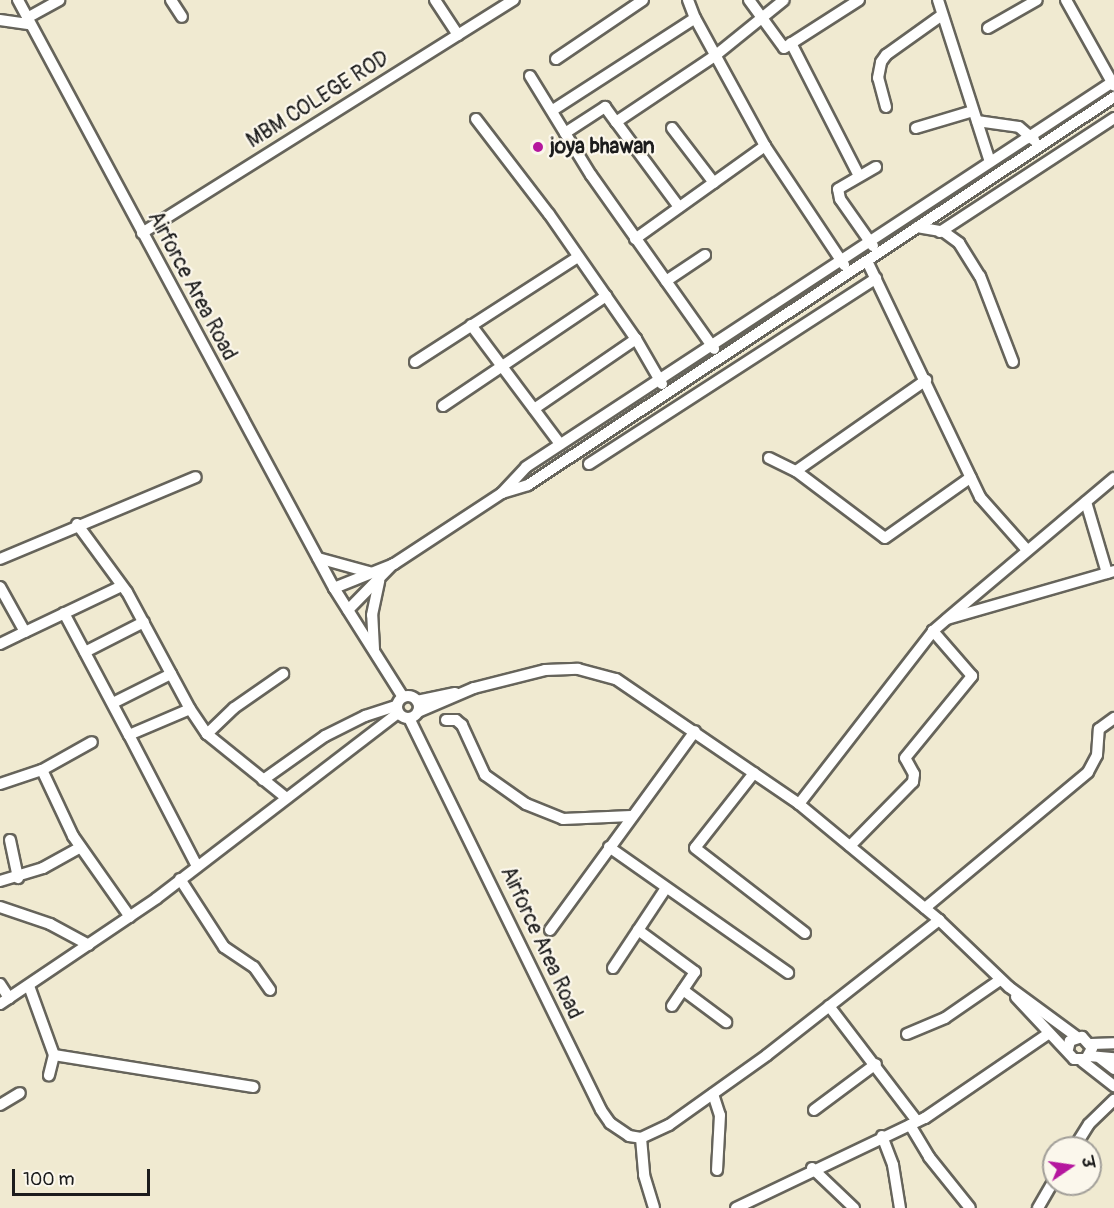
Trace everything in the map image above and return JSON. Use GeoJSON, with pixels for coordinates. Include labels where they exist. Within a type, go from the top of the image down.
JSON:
{"type":"FeatureCollection","features":[{"type":"Feature","properties":{"kind":"street","name":"Airforce Area Road"},"geometry":{"type":"LineString","coordinates":[[18,0],[334,588],[407,708],[601,1110],[619,1131],[641,1138]]}},
{"type":"Feature","properties":{"kind":"street"},"geometry":{"type":"LineString","coordinates":[[0,20],[28,21],[58,0]]}},
{"type":"Feature","properties":{"kind":"street"},"geometry":{"type":"LineString","coordinates":[[171,0],[182,17]]}},
{"type":"Feature","properties":{"kind":"street"},"geometry":{"type":"LineString","coordinates":[[435,0],[458,35]]}},
{"type":"Feature","properties":{"kind":"street","name":"MBM COLEGE ROD"},"geometry":{"type":"LineString","coordinates":[[142,233],[514,0]]}},
{"type":"Feature","properties":{"kind":"street"},"geometry":{"type":"LineString","coordinates":[[556,59],[643,0]]}},
{"type":"Feature","properties":{"kind":"street"},"geometry":{"type":"LineString","coordinates":[[748,0],[784,48],[858,0]]}},
{"type":"Feature","properties":{"kind":"street"},"geometry":{"type":"LineString","coordinates":[[616,122],[716,55],[784,0]]}},
{"type":"Feature","properties":{"kind":"street"},"geometry":{"type":"LineString","coordinates":[[938,0],[990,162]]}},
{"type":"Feature","properties":{"kind":"street"},"geometry":{"type":"LineString","coordinates":[[988,28],[1038,0]]}},
{"type":"Feature","properties":{"kind":"street"},"geometry":{"type":"LineString","coordinates":[[334,588],[394,564],[502,493],[526,467],[560,444],[1113,83],[1066,0]]}},
{"type":"Feature","properties":{"kind":"street"},"geometry":{"type":"LineString","coordinates":[[690,1],[694,18],[765,146],[840,261],[850,272]]}},
{"type":"Feature","properties":{"kind":"street"},"geometry":{"type":"LineString","coordinates":[[886,107],[878,78],[881,62],[886,55],[942,15]]}},
{"type":"Feature","properties":{"kind":"street"},"geometry":{"type":"LineString","coordinates":[[553,110],[694,18]]}},
{"type":"Feature","properties":{"kind":"street"},"geometry":{"type":"LineString","coordinates":[[791,43],[859,176]]}},
{"type":"Feature","properties":{"kind":"street"},"geometry":{"type":"LineString","coordinates":[[530,76],[635,239],[711,345],[725,373]]}},
{"type":"Feature","properties":{"kind":"street"},"geometry":{"type":"LineString","coordinates":[[502,493],[528,484],[1114,97]]}},
{"type":"Feature","properties":{"kind":"street"},"geometry":{"type":"LineString","coordinates":[[565,132],[605,107],[679,207]]}},
{"type":"Feature","properties":{"kind":"street"},"geometry":{"type":"LineString","coordinates":[[916,128],[975,116],[1013,125],[1030,136],[1039,147]]}},
{"type":"Feature","properties":{"kind":"street"},"geometry":{"type":"LineString","coordinates":[[940,232],[1114,118]]}},
{"type":"Feature","properties":{"kind":"street"},"geometry":{"type":"LineString","coordinates":[[476,119],[579,256],[636,339],[668,392]]}},
{"type":"Feature","properties":{"kind":"street"},"geometry":{"type":"LineString","coordinates":[[672,128],[714,183]]}},
{"type":"Feature","properties":{"kind":"street"},"geometry":{"type":"LineString","coordinates":[[635,239],[765,146]]}},
{"type":"Feature","properties":{"kind":"street"},"geometry":{"type":"LineString","coordinates":[[876,167],[842,185],[838,194],[878,253]]}},
{"type":"Feature","properties":{"kind":"street"},"geometry":{"type":"LineString","coordinates":[[917,228],[940,232],[959,243],[980,276],[1013,362]]}},
{"type":"Feature","properties":{"kind":"street"},"geometry":{"type":"LineString","coordinates":[[666,281],[705,255]]}},
{"type":"Feature","properties":{"kind":"street"},"geometry":{"type":"LineString","coordinates":[[415,362],[579,256]]}},
{"type":"Feature","properties":{"kind":"street"},"geometry":{"type":"LineString","coordinates":[[867,261],[926,380],[980,497],[1027,550]]}},
{"type":"Feature","properties":{"kind":"street"},"geometry":{"type":"LineString","coordinates":[[589,464],[725,373],[876,278]]}},
{"type":"Feature","properties":{"kind":"street"},"geometry":{"type":"LineString","coordinates":[[443,406],[606,296]]}},
{"type":"Feature","properties":{"kind":"street"},"geometry":{"type":"LineString","coordinates":[[471,325],[560,444]]}},
{"type":"Feature","properties":{"kind":"street"},"geometry":{"type":"LineString","coordinates":[[534,409],[636,339]]}},
{"type":"Feature","properties":{"kind":"street"},"geometry":{"type":"LineString","coordinates":[[796,471],[926,380]]}},
{"type":"Feature","properties":{"kind":"street"},"geometry":{"type":"LineString","coordinates":[[769,458],[796,471],[885,538],[971,477]]}},
{"type":"Feature","properties":{"kind":"street"},"geometry":{"type":"LineString","coordinates":[[0,559],[77,524],[196,477]]}},
{"type":"Feature","properties":{"kind":"street"},"geometry":{"type":"LineString","coordinates":[[799,804],[933,631],[1114,478]]}},
{"type":"Feature","properties":{"kind":"street"},"geometry":{"type":"LineString","coordinates":[[947,619],[1111,572],[1086,502]]}},
{"type":"Feature","properties":{"kind":"street"},"geometry":{"type":"LineString","coordinates":[[77,524],[122,586],[144,622],[189,709],[207,734],[285,796]]}},
{"type":"Feature","properties":{"kind":"street"},"geometry":{"type":"LineString","coordinates":[[318,558],[371,572]]}},
{"type":"Feature","properties":{"kind":"street"},"geometry":{"type":"LineString","coordinates":[[348,610],[394,564]]}},
{"type":"Feature","properties":{"kind":"street"},"geometry":{"type":"LineString","coordinates":[[374,651],[372,615],[379,581]]}},
{"type":"Feature","properties":{"kind":"street"},"geometry":{"type":"LineString","coordinates":[[0,644],[122,586]]}},
{"type":"Feature","properties":{"kind":"street"},"geometry":{"type":"LineString","coordinates":[[0,587],[25,632]]}},
{"type":"Feature","properties":{"kind":"street"},"geometry":{"type":"LineString","coordinates":[[64,613],[197,866]]}},
{"type":"Feature","properties":{"kind":"street"},"geometry":{"type":"LineString","coordinates":[[85,652],[144,622]]}},
{"type":"Feature","properties":{"kind":"street"},"geometry":{"type":"LineString","coordinates":[[850,846],[913,782],[914,774],[905,758],[972,676],[933,631]]}},
{"type":"Feature","properties":{"kind":"street"},"geometry":{"type":"LineString","coordinates":[[263,780],[325,736],[365,716],[407,708],[545,670],[599,672],[652,700],[799,804],[939,920],[1004,983],[1049,1033],[1068,1049],[1071,1057],[1114,1058]]}},
{"type":"Feature","properties":{"kind":"street"},"geometry":{"type":"LineString","coordinates":[[113,703],[171,674]]}},
{"type":"Feature","properties":{"kind":"street"},"geometry":{"type":"LineString","coordinates":[[207,734],[234,708],[283,674]]}},
{"type":"Feature","properties":{"kind":"street"},"geometry":{"type":"LineString","coordinates":[[0,984],[4,1001],[29,986],[130,917],[285,796],[407,708]]}},
{"type":"Feature","properties":{"kind":"street"},"geometry":{"type":"LineString","coordinates":[[129,735],[189,709]]}},
{"type":"Feature","properties":{"kind":"street"},"geometry":{"type":"LineString","coordinates":[[925,908],[1088,772],[1097,755],[1098,729],[1114,718]]}},
{"type":"Feature","properties":{"kind":"street"},"geometry":{"type":"LineString","coordinates":[[446,720],[456,720],[462,725],[485,775],[526,804],[563,819],[631,816]]}},
{"type":"Feature","properties":{"kind":"street"},"geometry":{"type":"LineString","coordinates":[[550,930],[695,731]]}},
{"type":"Feature","properties":{"kind":"street"},"geometry":{"type":"LineString","coordinates":[[0,784],[42,770],[92,742]]}},
{"type":"Feature","properties":{"kind":"street"},"geometry":{"type":"LineString","coordinates":[[42,770],[81,847],[130,917]]}},
{"type":"Feature","properties":{"kind":"street"},"geometry":{"type":"LineString","coordinates":[[754,773],[695,848],[806,933]]}},
{"type":"Feature","properties":{"kind":"street"},"geometry":{"type":"LineString","coordinates":[[10,840],[18,878]]}},
{"type":"Feature","properties":{"kind":"street"},"geometry":{"type":"LineString","coordinates":[[0,881],[18,878],[81,847]]}},
{"type":"Feature","properties":{"kind":"street"},"geometry":{"type":"LineString","coordinates":[[609,847],[788,973]]}},
{"type":"Feature","properties":{"kind":"street"},"geometry":{"type":"LineString","coordinates":[[180,879],[225,947],[255,967],[270,990]]}},
{"type":"Feature","properties":{"kind":"street"},"geometry":{"type":"LineString","coordinates":[[613,968],[666,888]]}},
{"type":"Feature","properties":{"kind":"street"},"geometry":{"type":"LineString","coordinates":[[0,907],[50,924],[89,945]]}},
{"type":"Feature","properties":{"kind":"street"},"geometry":{"type":"LineString","coordinates":[[654,1208],[644,1174],[641,1138],[669,1125],[713,1094],[939,920]]}},
{"type":"Feature","properties":{"kind":"street"},"geometry":{"type":"LineString","coordinates":[[638,930],[695,972],[672,1006]]}},
{"type":"Feature","properties":{"kind":"street"},"geometry":{"type":"LineString","coordinates":[[907,1034],[945,1017],[1004,983]]}},
{"type":"Feature","properties":{"kind":"street"},"geometry":{"type":"LineString","coordinates":[[1004,983],[1077,1037],[1091,1044],[1114,1043]]}},
{"type":"Feature","properties":{"kind":"street"},"geometry":{"type":"LineString","coordinates":[[29,986],[54,1055],[49,1075]]}},
{"type":"Feature","properties":{"kind":"street"},"geometry":{"type":"LineString","coordinates":[[683,990],[726,1022]]}},
{"type":"Feature","properties":{"kind":"street"},"geometry":{"type":"LineString","coordinates":[[829,1006],[876,1064],[913,1123],[929,1157],[970,1208]]}},
{"type":"Feature","properties":{"kind":"street"},"geometry":{"type":"LineString","coordinates":[[736,1208],[812,1168],[913,1123],[1049,1033]]}},
{"type":"Feature","properties":{"kind":"street"},"geometry":{"type":"LineString","coordinates":[[1068,1049],[1077,1037]]}},
{"type":"Feature","properties":{"kind":"street"},"geometry":{"type":"LineString","coordinates":[[1091,1044],[1091,1058],[1114,1086]]}},
{"type":"Feature","properties":{"kind":"street"},"geometry":{"type":"LineString","coordinates":[[54,1055],[253,1087]]}},
{"type":"Feature","properties":{"kind":"street"},"geometry":{"type":"LineString","coordinates":[[1091,1058],[1114,1069]]}},
{"type":"Feature","properties":{"kind":"street"},"geometry":{"type":"LineString","coordinates":[[814,1110],[876,1064]]}},
{"type":"Feature","properties":{"kind":"street"},"geometry":{"type":"LineString","coordinates":[[0,1105],[20,1093]]}},
{"type":"Feature","properties":{"kind":"street"},"geometry":{"type":"LineString","coordinates":[[713,1094],[720,1115],[717,1170]]}},
{"type":"Feature","properties":{"kind":"street"},"geometry":{"type":"LineString","coordinates":[[1082,1136],[1089,1124],[1114,1100]]}},
{"type":"Feature","properties":{"kind":"street"},"geometry":{"type":"LineString","coordinates":[[882,1136],[893,1165],[900,1208]]}},
{"type":"Feature","properties":{"kind":"street"},"geometry":{"type":"LineString","coordinates":[[812,1168],[854,1208]]}},
{"type":"Feature","properties":{"kind":"place","name":"joya bhawan"},"geometry":{"type":"Point","coordinates":[538,147]}}]}
